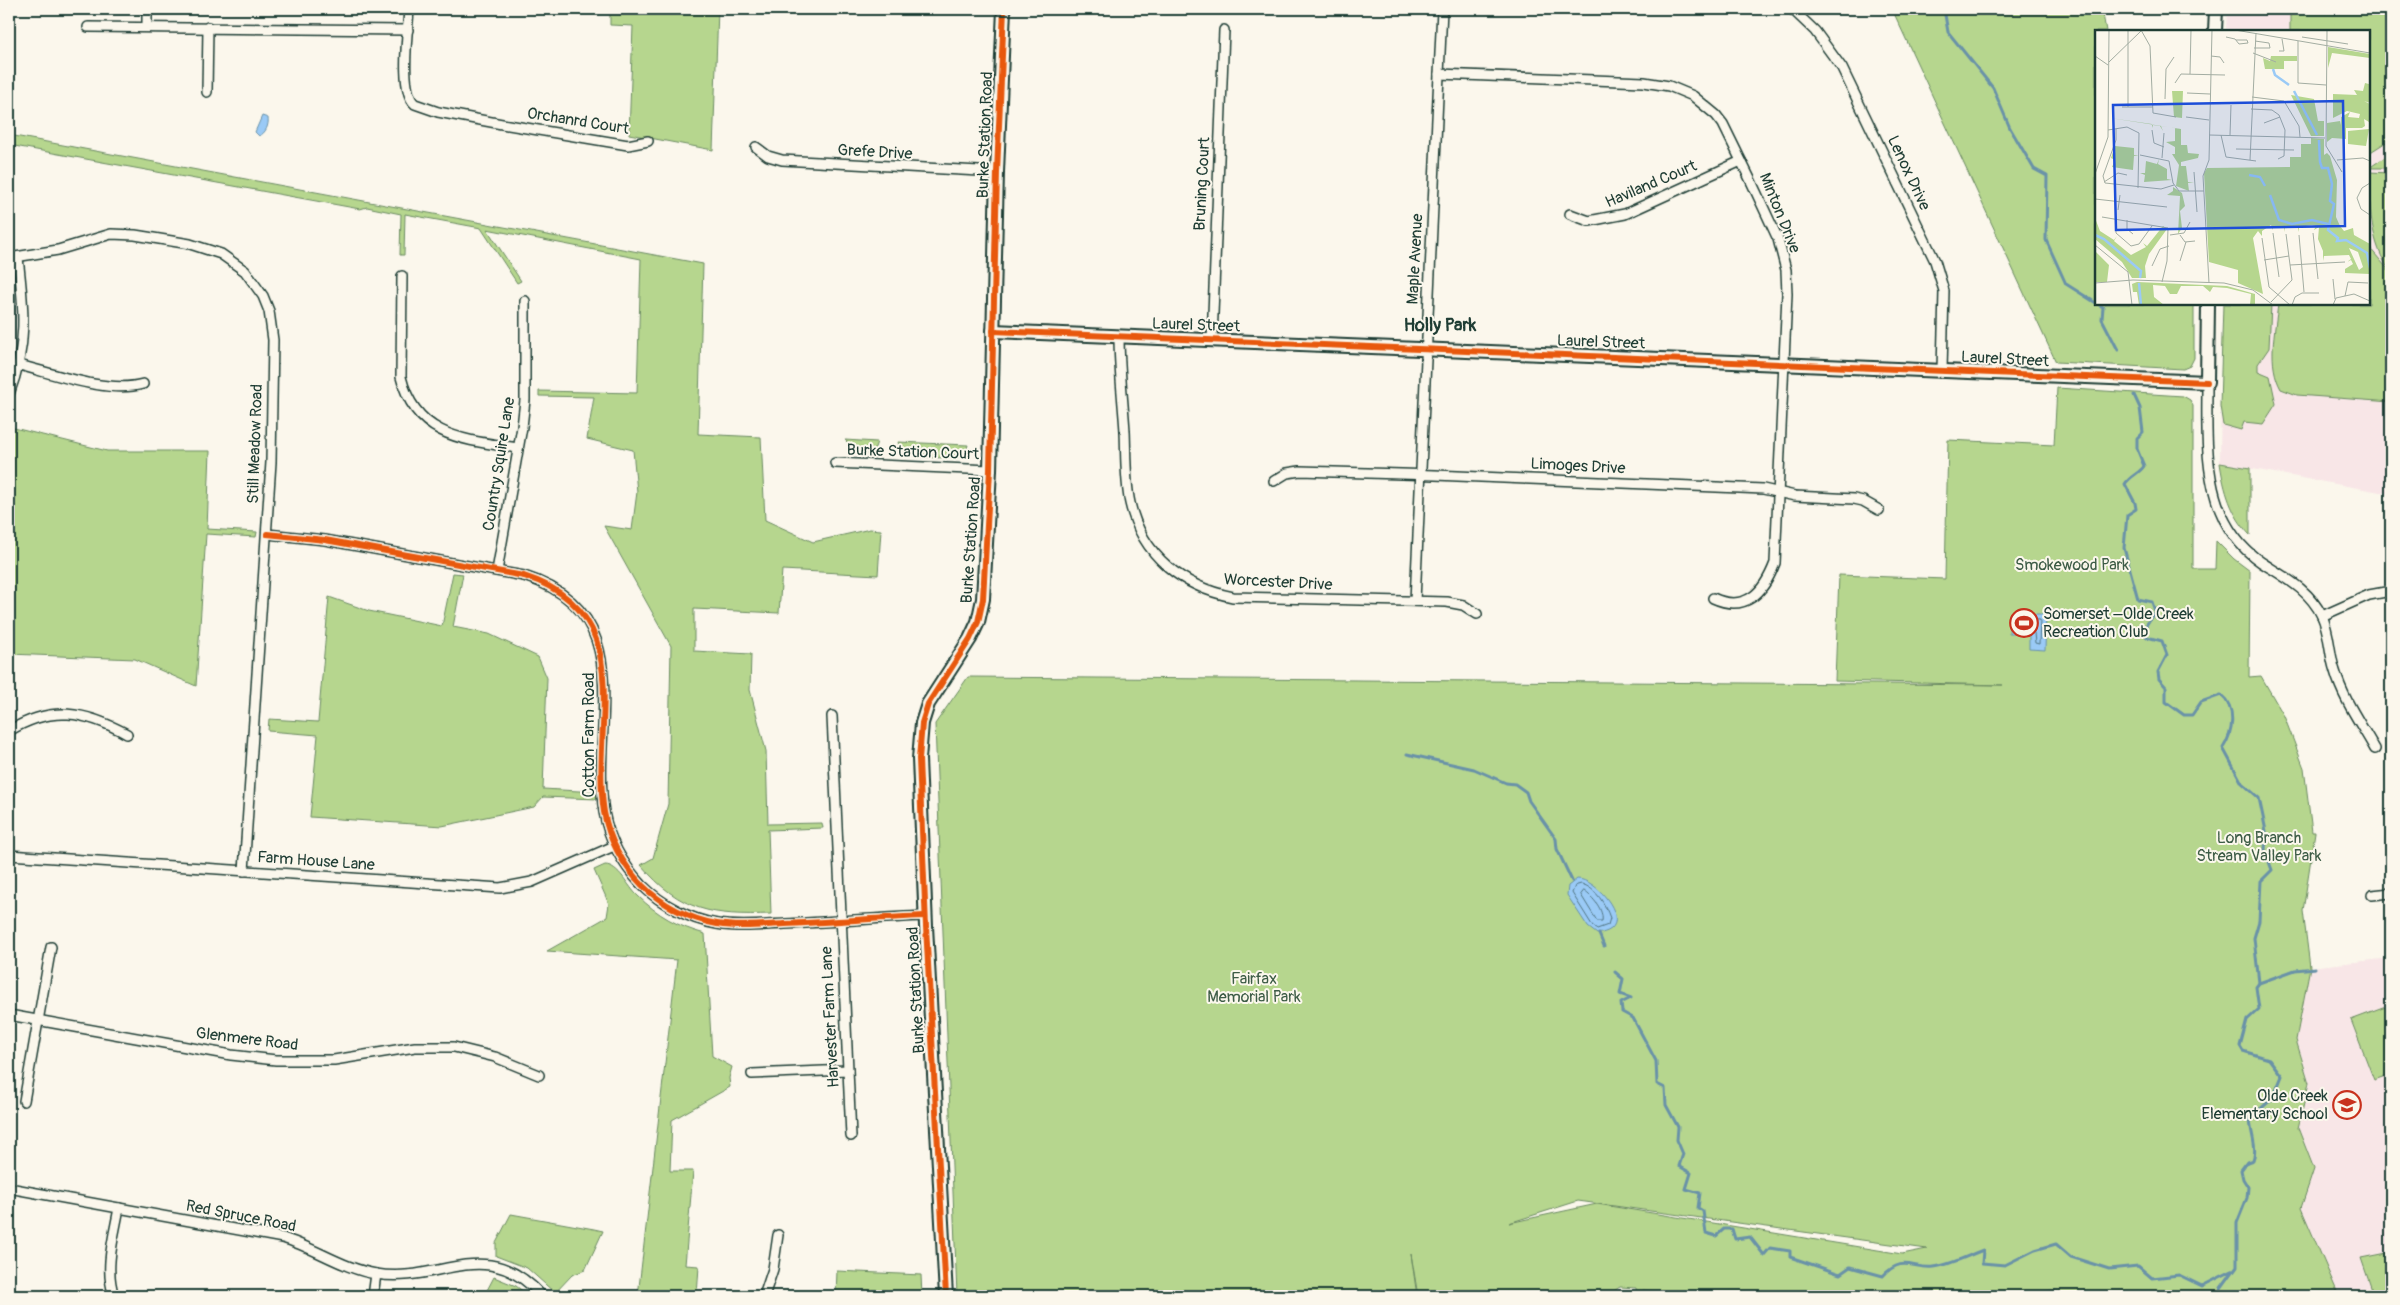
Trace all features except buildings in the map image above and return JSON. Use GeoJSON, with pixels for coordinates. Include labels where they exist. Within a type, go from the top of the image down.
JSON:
{"type":"FeatureCollection","features":[{"type":"Feature","properties":{"kind":"street"},"geometry":{"type":"LineString","coordinates":[[147,9],[147,27]]}},
{"type":"Feature","properties":{"kind":"street","name":"Orchanrd Court"},"geometry":{"type":"LineString","coordinates":[[409,9],[407,91],[412,101],[425,109],[628,145],[648,141]]}},
{"type":"Feature","properties":{"kind":"street","name":"Burke Station Road"},"geometry":{"type":"LineString","coordinates":[[946,1296],[925,916],[920,732],[928,704],[970,639],[982,606],[990,470],[997,172],[1004,9]]}},
{"type":"Feature","properties":{"kind":"street","name":"Maple Avenue"},"geometry":{"type":"LineString","coordinates":[[1415,601],[1442,9]]}},
{"type":"Feature","properties":{"kind":"street","name":"Lenox Drive"},"geometry":{"type":"LineString","coordinates":[[1792,9],[1815,30],[1842,68],[1935,261],[1944,299],[1942,370]]}},
{"type":"Feature","properties":{"kind":"street"},"geometry":{"type":"LineString","coordinates":[[2215,30],[2216,9]]}},
{"type":"Feature","properties":{"kind":"street"},"geometry":{"type":"LineString","coordinates":[[88,27],[408,30]]}},
{"type":"Feature","properties":{"kind":"street"},"geometry":{"type":"LineString","coordinates":[[207,92],[208,27]]}},
{"type":"Feature","properties":{"kind":"street","name":"Bruning Court"},"geometry":{"type":"LineString","coordinates":[[1212,340],[1224,30]]}},
{"type":"Feature","properties":{"kind":"street","name":"Minton Drive"},"geometry":{"type":"LineString","coordinates":[[1439,74],[1644,82],[1669,86],[1693,96],[1716,115],[1728,133],[1778,239],[1784,260],[1787,282],[1785,364],[1776,550],[1770,576],[1758,593],[1745,601],[1730,604],[1713,598]]}},
{"type":"Feature","properties":{"kind":"street","name":"Grefe Drive"},"geometry":{"type":"LineString","coordinates":[[756,147],[768,156],[782,160],[997,172]]}},
{"type":"Feature","properties":{"kind":"street","name":"Haviland Court"},"geometry":{"type":"LineString","coordinates":[[1570,214],[1589,221],[1625,214],[1742,161]]}},
{"type":"Feature","properties":{"kind":"street","name":"Still Meadow Road"},"geometry":{"type":"LineString","coordinates":[[13,258],[58,250],[98,237],[128,234],[207,248],[227,258],[245,271],[263,296],[272,324],[271,462],[244,871]]}},
{"type":"Feature","properties":{"kind":"street"},"geometry":{"type":"LineString","coordinates":[[9,394],[19,365],[24,326],[13,258]]}},
{"type":"Feature","properties":{"kind":"street"},"geometry":{"type":"LineString","coordinates":[[402,276],[401,377],[404,392],[412,406],[426,422],[445,433],[518,448]]}},
{"type":"Feature","properties":{"kind":"street","name":"Country Squire Lane"},"geometry":{"type":"LineString","coordinates":[[496,570],[525,400],[525,301]]}},
{"type":"Feature","properties":{"kind":"street"},"geometry":{"type":"LineString","coordinates":[[2208,305],[2209,474],[2214,495],[2223,518],[2245,549],[2300,588],[2322,616],[2339,684],[2375,749]]}},
{"type":"Feature","properties":{"kind":"street","name":"Laurel Street"},"geometry":{"type":"LineString","coordinates":[[993,331],[1120,339],[1212,340],[2207,382]]}},
{"type":"Feature","properties":{"kind":"street","name":"Worcester Drive"},"geometry":{"type":"LineString","coordinates":[[1120,339],[1130,504],[1144,539],[1167,568],[1181,578],[1207,591],[1234,597],[1447,602],[1464,605],[1477,614]]}},
{"type":"Feature","properties":{"kind":"street"},"geometry":{"type":"LineString","coordinates":[[19,365],[111,387],[128,388],[143,384]]}},
{"type":"Feature","properties":{"kind":"street","name":"Burke Station Court"},"geometry":{"type":"LineString","coordinates":[[835,463],[990,470]]}},
{"type":"Feature","properties":{"kind":"street","name":"Limoges Drive"},"geometry":{"type":"LineString","coordinates":[[1274,481],[1287,473],[1300,471],[1778,491],[1796,496],[1854,499],[1863,501],[1879,510]]}},
{"type":"Feature","properties":{"kind":"street","name":"Cotton Farm Road"},"geometry":{"type":"LineString","coordinates":[[267,534],[326,540],[496,570],[534,580],[558,592],[580,612],[596,639],[604,670],[602,796],[614,846],[635,878],[652,894],[673,909],[698,919],[738,926],[925,916]]}},
{"type":"Feature","properties":{"kind":"street"},"geometry":{"type":"LineString","coordinates":[[2322,616],[2369,595],[2391,591]]}},
{"type":"Feature","properties":{"kind":"street"},"geometry":{"type":"LineString","coordinates":[[9,731],[34,719],[70,714],[104,722],[126,734]]}},
{"type":"Feature","properties":{"kind":"street","name":"Harvester Farm Lane"},"geometry":{"type":"LineString","coordinates":[[832,716],[851,1136]]}},
{"type":"Feature","properties":{"kind":"street","name":"Farm House Lane"},"geometry":{"type":"LineString","coordinates":[[9,855],[500,888],[532,882],[614,846]]}},
{"type":"Feature","properties":{"kind":"street"},"geometry":{"type":"LineString","coordinates":[[2372,895],[2391,893]]}},
{"type":"Feature","properties":{"kind":"street"},"geometry":{"type":"LineString","coordinates":[[24,1102],[51,947]]}},
{"type":"Feature","properties":{"kind":"street","name":"Glenmere Road"},"geometry":{"type":"LineString","coordinates":[[9,1015],[231,1055],[276,1060],[334,1060],[415,1047],[454,1047],[495,1057],[539,1075]]}},
{"type":"Feature","properties":{"kind":"street"},"geometry":{"type":"LineString","coordinates":[[752,1074],[848,1070]]}},
{"type":"Feature","properties":{"kind":"street","name":"Red Spruce Road"},"geometry":{"type":"LineString","coordinates":[[9,1188],[283,1238],[304,1245],[345,1264],[376,1274],[416,1275],[462,1264],[482,1264],[512,1273],[542,1296]]}},
{"type":"Feature","properties":{"kind":"street"},"geometry":{"type":"LineString","coordinates":[[114,1296],[110,1283],[110,1268],[119,1208]]}},
{"type":"Feature","properties":{"kind":"street"},"geometry":{"type":"LineString","coordinates":[[764,1296],[772,1269],[778,1235]]}},
{"type":"Feature","properties":{"kind":"street"},"geometry":{"type":"LineString","coordinates":[[373,1296],[376,1274]]}},
{"type":"Feature","properties":{"kind":"shaded area"},"geometry":{"type":"Polygon","coordinates":[[[2227,9],[2391,9],[2391,494],[2220,463],[2222,305],[2370,305],[2370,30],[2226,30],[2227,9]]]}},
{"type":"Feature","properties":{"kind":"shaded area","name":"Olde Creek Elementary School"},"geometry":{"type":"Polygon","coordinates":[[[2391,958],[2391,1296],[2338,1296],[2301,1208],[2314,1169],[2298,1128],[2309,1083],[2296,1040],[2310,967],[2391,958]]]}},
{"type":"Feature","properties":{"kind":"green space"},"geometry":{"type":"Polygon","coordinates":[[[610,9],[718,9],[713,150],[629,134],[633,26],[610,25],[610,9]]]}},
{"type":"Feature","properties":{"kind":"green space"},"geometry":{"type":"Polygon","coordinates":[[[1892,9],[2102,9],[2106,30],[2095,30],[2095,305],[2194,305],[2194,358],[2190,366],[2183,369],[2056,362],[1892,9]]]}},
{"type":"Feature","properties":{"kind":"green space"},"geometry":{"type":"Polygon","coordinates":[[[2290,9],[2391,9],[2391,139],[2370,152],[2370,30],[2290,30],[2290,9]]]}},
{"type":"Feature","properties":{"kind":"green space"},"geometry":{"type":"Polygon","coordinates":[[[9,135],[703,264],[698,434],[761,437],[765,520],[813,542],[870,529],[881,530],[878,575],[782,570],[779,613],[694,609],[694,651],[751,654],[750,690],[766,751],[768,824],[822,823],[823,828],[768,830],[771,914],[732,914],[699,908],[684,902],[670,893],[641,865],[653,858],[668,804],[671,646],[604,526],[632,530],[637,492],[633,450],[587,439],[594,397],[539,396],[539,391],[637,393],[641,259],[487,229],[521,281],[517,283],[481,228],[405,214],[404,255],[400,255],[401,214],[367,207],[360,209],[9,145],[9,135]]]}},
{"type":"Feature","properties":{"kind":"green space"},"geometry":{"type":"Polygon","coordinates":[[[2391,153],[2391,168],[2370,167],[2391,153]]]}},
{"type":"Feature","properties":{"kind":"green space"},"geometry":{"type":"Polygon","coordinates":[[[2370,172],[2391,173],[2391,272],[2379,249],[2372,224],[2370,172]]]}},
{"type":"Feature","properties":{"kind":"green space"},"geometry":{"type":"Polygon","coordinates":[[[2370,248],[2391,273],[2391,402],[2297,395],[2281,389],[2274,369],[2274,337],[2278,305],[2370,305],[2370,248]]]}},
{"type":"Feature","properties":{"kind":"green space"},"geometry":{"type":"Polygon","coordinates":[[[2223,305],[2271,305],[2269,348],[2258,364],[2258,371],[2270,376],[2276,404],[2263,424],[2244,422],[2241,430],[2223,425],[2220,406],[2223,305]]]}},
{"type":"Feature","properties":{"kind":"green space","name":"Fairfax Memorial Park"},"geometry":{"type":"Polygon","coordinates":[[[2057,388],[2183,396],[2190,400],[2193,406],[2193,569],[2215,569],[2216,541],[2234,559],[2250,571],[2249,677],[2261,676],[2284,716],[2304,768],[2312,832],[2315,832],[2303,911],[2310,967],[2296,1040],[2309,1083],[2298,1128],[2314,1169],[2301,1208],[2339,1296],[2071,1296],[2052,1290],[2016,1296],[1684,1296],[1643,1290],[1643,1296],[1637,1296],[1636,1288],[1620,1287],[1606,1296],[1418,1296],[1411,1254],[1417,1296],[957,1296],[935,724],[968,677],[2003,685],[1835,681],[1839,575],[1945,579],[1948,440],[2054,445],[2057,388]],[[1578,1201],[1509,1223],[1597,1204],[1902,1254],[1927,1249],[1578,1201]]]}},
{"type":"Feature","properties":{"kind":"green space"},"geometry":{"type":"Polygon","coordinates":[[[10,427],[107,451],[210,451],[207,529],[257,532],[256,537],[206,534],[196,686],[135,659],[9,654],[10,427]]]}},
{"type":"Feature","properties":{"kind":"green space"},"geometry":{"type":"Polygon","coordinates":[[[845,440],[877,442],[874,450],[866,455],[859,453],[845,440]]]}},
{"type":"Feature","properties":{"kind":"green space"},"geometry":{"type":"Polygon","coordinates":[[[898,442],[968,445],[965,454],[937,458],[908,454],[904,452],[898,442]]]}},
{"type":"Feature","properties":{"kind":"green space"},"geometry":{"type":"Polygon","coordinates":[[[2220,463],[2250,468],[2250,535],[2243,527],[2229,502],[2220,463]]]}},
{"type":"Feature","properties":{"kind":"green space"},"geometry":{"type":"Polygon","coordinates":[[[453,573],[463,574],[453,627],[489,634],[538,657],[547,678],[543,789],[597,792],[597,799],[543,797],[534,807],[442,826],[310,817],[318,735],[268,731],[269,719],[318,722],[329,597],[369,611],[442,626],[453,573]]]}},
{"type":"Feature","properties":{"kind":"green space"},"geometry":{"type":"Polygon","coordinates":[[[605,865],[619,872],[634,892],[661,915],[686,928],[705,934],[712,1056],[732,1067],[729,1078],[730,1087],[672,1120],[670,1171],[693,1171],[685,1265],[699,1266],[697,1296],[638,1296],[677,960],[547,951],[607,917],[609,904],[594,870],[605,865]]]}},
{"type":"Feature","properties":{"kind":"green space"},"geometry":{"type":"Polygon","coordinates":[[[2391,1005],[2391,1074],[2374,1080],[2351,1020],[2391,1005]]]}},
{"type":"Feature","properties":{"kind":"green space"},"geometry":{"type":"Polygon","coordinates":[[[511,1214],[603,1231],[585,1270],[572,1275],[555,1293],[527,1268],[496,1256],[496,1243],[511,1214]]]}},
{"type":"Feature","properties":{"kind":"green space"},"geometry":{"type":"Polygon","coordinates":[[[2391,1252],[2391,1296],[2374,1296],[2361,1258],[2391,1252]]]}},
{"type":"Feature","properties":{"kind":"green space"},"geometry":{"type":"Polygon","coordinates":[[[837,1271],[921,1275],[922,1296],[836,1296],[837,1271]]]}},
{"type":"Feature","properties":{"kind":"green space"},"geometry":{"type":"Polygon","coordinates":[[[494,1277],[516,1286],[529,1296],[484,1296],[494,1277]]]}},
{"type":"Feature","properties":{"kind":"water"},"geometry":{"type":"Polygon","coordinates":[[[262,116],[268,118],[268,123],[265,131],[259,136],[255,132],[262,116]]]}},
{"type":"Feature","properties":{"kind":"water"},"geometry":{"type":"Polygon","coordinates":[[[2010,614],[2046,614],[2045,650],[2029,649],[2029,633],[2009,633],[2010,614]]]}},
{"type":"Feature","properties":{"kind":"water"},"geometry":{"type":"Polygon","coordinates":[[[1577,879],[1593,885],[1607,899],[1615,916],[1615,923],[1611,929],[1597,934],[1588,927],[1567,895],[1568,886],[1577,879]]]}},
{"type":"Feature","properties":{"kind":"waterway"},"geometry":{"type":"LineString","coordinates":[[1944,9],[1948,32],[1993,88],[2010,128],[2034,169],[2047,176],[2046,240],[2066,284],[2095,302]]}},
{"type":"Feature","properties":{"kind":"waterway"},"geometry":{"type":"LineString","coordinates":[[2100,305],[2103,307],[2102,319],[2118,350]]}},
{"type":"Feature","properties":{"kind":"waterway"},"geometry":{"type":"LineString","coordinates":[[2134,395],[2140,408],[2143,432],[2137,438],[2137,449],[2144,466],[2125,484],[2135,503],[2136,509],[2127,515],[2124,548],[2138,599],[2152,602],[2155,611],[2142,632],[2147,637],[2162,641],[2167,655],[2158,672],[2159,679],[2166,687],[2166,702],[2184,715],[2192,715],[2201,702],[2221,695],[2226,700],[2232,721],[2229,735],[2223,748],[2242,783],[2259,798],[2266,831],[2265,851],[2272,870],[2261,881],[2259,921],[2254,938],[2259,983],[2256,987],[2259,1009],[2247,1020],[2240,1046],[2243,1051],[2269,1059],[2282,1076],[2273,1098],[2250,1118],[2254,1155],[2253,1160],[2247,1162],[2241,1170],[2243,1179],[2248,1187],[2247,1198],[2237,1223],[2237,1266],[2221,1288],[2220,1296]]}},
{"type":"Feature","properties":{"kind":"waterway"},"geometry":{"type":"LineString","coordinates":[[1407,754],[1474,769],[1506,783],[1515,784],[1526,792],[1529,801],[1556,839],[1557,849],[1572,881]]}},
{"type":"Feature","properties":{"kind":"waterway"},"geometry":{"type":"LineString","coordinates":[[1599,934],[1604,946]]}},
{"type":"Feature","properties":{"kind":"waterway"},"geometry":{"type":"LineString","coordinates":[[2259,983],[2295,970],[2315,968]]}},
{"type":"Feature","properties":{"kind":"waterway"},"geometry":{"type":"LineString","coordinates":[[1615,972],[1623,979],[1620,994],[1631,998],[1621,1003],[1622,1012],[1633,1018],[1656,1061],[1657,1084],[1665,1088],[1666,1105],[1678,1127],[1677,1140],[1683,1154],[1679,1166],[1691,1173],[1686,1189],[1700,1193],[1698,1208],[1703,1211],[1706,1233],[1716,1236],[1724,1229],[1732,1229],[1735,1239],[1750,1237],[1764,1255],[1770,1248],[1790,1251],[1790,1257],[1840,1274],[1850,1267],[1883,1276],[1890,1269],[1902,1264],[1927,1267],[1940,1266],[1983,1250],[1982,1263],[2005,1265],[2035,1250],[2056,1244],[2071,1257],[2109,1269],[2138,1266],[2152,1278],[2179,1275],[2202,1286],[2232,1271]]}},
{"type":"Feature","properties":{"kind":"cycle path"},"geometry":{"type":"LineString","coordinates":[[946,1296],[919,759],[922,723],[928,704],[970,639],[978,622],[983,599],[990,470],[997,172],[1004,9]]}},
{"type":"Feature","properties":{"kind":"cycle path"},"geometry":{"type":"LineString","coordinates":[[993,331],[2207,382]]}},
{"type":"Feature","properties":{"kind":"cycle path"},"geometry":{"type":"LineString","coordinates":[[267,534],[325,540],[524,576],[561,593],[584,616],[597,644],[603,675],[604,709],[601,778],[604,812],[609,832],[617,851],[635,877],[667,905],[696,919],[734,926],[925,916]]}},
{"type":"Feature","properties":{"kind":"place","name":"Somerset –Olde Creek Recreation Club"},"geometry":{"type":"Point","coordinates":[2024,623]}},
{"type":"Feature","properties":{"kind":"place","name":"Olde Creek Elementary School"},"geometry":{"type":"Point","coordinates":[2347,1105]}},
{"type":"Feature","properties":{"kind":"district","name":"Holly Park"},"geometry":{"type":"Point","coordinates":[1440,325]}},
{"type":"Feature","properties":{"kind":"park label","name":"Smokewood Park"},"geometry":{"type":"Point","coordinates":[2072,565]}},
{"type":"Feature","properties":{"kind":"park label","name":"Long Branch Stream Valley Park"},"geometry":{"type":"Point","coordinates":[2259,847]}}]}
